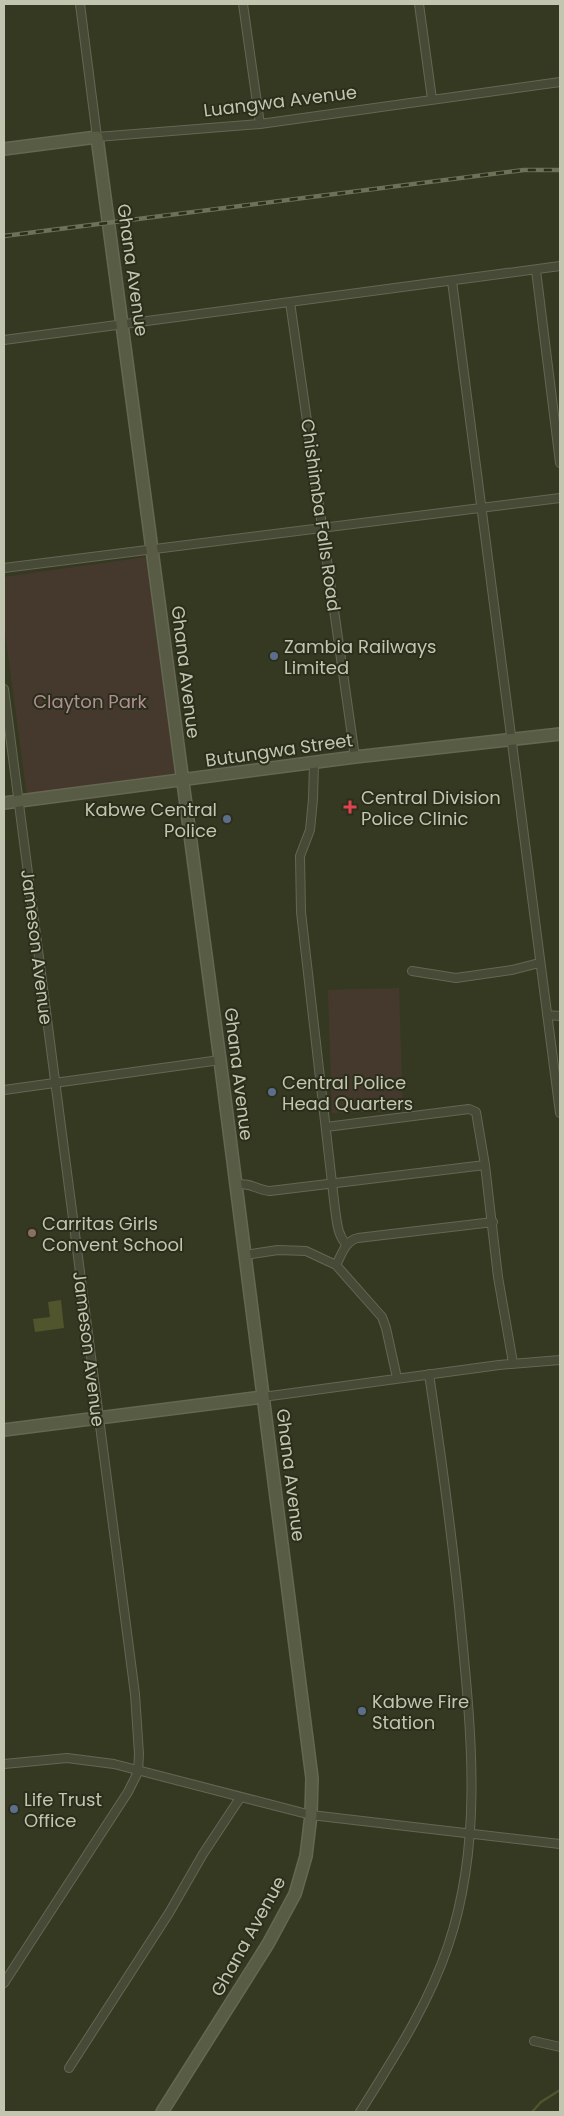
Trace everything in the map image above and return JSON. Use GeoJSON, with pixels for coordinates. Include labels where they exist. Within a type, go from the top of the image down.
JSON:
{"type":"FeatureCollection","features":[{"type":"Feature","properties":{"kind":"main road","name":"Luangwa Avenue"},"geometry":{"type":"LineString","coordinates":[[4,149],[97,137]]}},
{"type":"Feature","properties":{"kind":"main road","name":"Ghana Avenue"},"geometry":{"type":"LineString","coordinates":[[97,137],[220,1060],[312,1778],[312,1815],[302,1874],[288,1907],[250,1972],[162,2112]]}},
{"type":"Feature","properties":{"kind":"main road","name":"Butungwa Street"},"geometry":{"type":"LineString","coordinates":[[4,803],[314,764],[355,757],[560,734]]}},
{"type":"Feature","properties":{"kind":"main road"},"geometry":{"type":"LineString","coordinates":[[4,1430],[264,1397]]}},
{"type":"Feature","properties":{"kind":"street","name":"Ghana Avenue"},"geometry":{"type":"LineString","coordinates":[[80,4],[97,137]]}},
{"type":"Feature","properties":{"kind":"street"},"geometry":{"type":"LineString","coordinates":[[243,4],[260,124]]}},
{"type":"Feature","properties":{"kind":"street"},"geometry":{"type":"LineString","coordinates":[[419,4],[432,99]]}},
{"type":"Feature","properties":{"kind":"street","name":"Luangwa Avenue"},"geometry":{"type":"LineString","coordinates":[[97,137],[260,124],[560,82]]}},
{"type":"Feature","properties":{"kind":"street"},"geometry":{"type":"LineString","coordinates":[[4,340],[560,266]]}},
{"type":"Feature","properties":{"kind":"street"},"geometry":{"type":"LineString","coordinates":[[536,270],[560,463]]}},
{"type":"Feature","properties":{"kind":"street"},"geometry":{"type":"LineString","coordinates":[[452,281],[560,1114]]}},
{"type":"Feature","properties":{"kind":"street","name":"Chishimba Falls Road"},"geometry":{"type":"LineString","coordinates":[[290,302],[355,757]]}},
{"type":"Feature","properties":{"kind":"street"},"geometry":{"type":"LineString","coordinates":[[4,568],[560,498]]}},
{"type":"Feature","properties":{"kind":"street","name":"Jameson Avenue"},"geometry":{"type":"LineString","coordinates":[[4,689],[134,1694],[139,1754],[138,1772]]}},
{"type":"Feature","properties":{"kind":"street"},"geometry":{"type":"LineString","coordinates":[[314,764],[310,830],[300,856],[301,912],[338,1230],[346,1244]]}},
{"type":"Feature","properties":{"kind":"street"},"geometry":{"type":"LineString","coordinates":[[412,971],[456,978],[512,970],[539,963]]}},
{"type":"Feature","properties":{"kind":"street"},"geometry":{"type":"LineString","coordinates":[[547,1015],[560,1016]]}},
{"type":"Feature","properties":{"kind":"street"},"geometry":{"type":"LineString","coordinates":[[4,1090],[220,1060]]}},
{"type":"Feature","properties":{"kind":"street"},"geometry":{"type":"LineString","coordinates":[[326,1127],[472,1110],[478,1116],[493,1222],[498,1277],[513,1364]]}},
{"type":"Feature","properties":{"kind":"street"},"geometry":{"type":"LineString","coordinates":[[236,1185],[246,1183],[263,1191],[270,1191],[408,1176],[485,1165]]}},
{"type":"Feature","properties":{"kind":"street"},"geometry":{"type":"LineString","coordinates":[[336,1266],[346,1244],[358,1238],[493,1222]]}},
{"type":"Feature","properties":{"kind":"street"},"geometry":{"type":"LineString","coordinates":[[245,1255],[278,1250],[306,1251],[336,1266],[382,1317],[397,1378]]}},
{"type":"Feature","properties":{"kind":"street"},"geometry":{"type":"LineString","coordinates":[[264,1397],[429,1374],[560,1360]]}},
{"type":"Feature","properties":{"kind":"street"},"geometry":{"type":"LineString","coordinates":[[360,2112],[388,2068],[430,1992],[448,1945],[461,1900],[471,1834],[471,1751],[467,1684],[456,1571],[429,1374]]}},
{"type":"Feature","properties":{"kind":"street"},"geometry":{"type":"LineString","coordinates":[[4,1764],[74,1758],[114,1764],[138,1772],[312,1815],[560,1844]]}},
{"type":"Feature","properties":{"kind":"street"},"geometry":{"type":"LineString","coordinates":[[4,1983],[128,1792],[138,1772]]}},
{"type":"Feature","properties":{"kind":"street"},"geometry":{"type":"LineString","coordinates":[[69,2068],[169,1913],[203,1854],[240,1798]]}},
{"type":"Feature","properties":{"kind":"street"},"geometry":{"type":"LineString","coordinates":[[534,2041],[560,2047]]}},
{"type":"Feature","properties":{"kind":"green space","name":"Clayton Park"},"geometry":{"type":"Polygon","coordinates":[[[146,557],[176,776],[27,796],[4,625],[4,577],[146,557]]]}},
{"type":"Feature","properties":{"kind":"green space"},"geometry":{"type":"Polygon","coordinates":[[[399,988],[403,1111],[332,1113],[328,990],[399,988]]]}},
{"type":"Feature","properties":{"kind":"shaded area"},"geometry":{"type":"Polygon","coordinates":[[[61,1300],[64,1328],[35,1332],[33,1319],[50,1317],[48,1302],[61,1300]]]}},
{"type":"Feature","properties":{"kind":"waterway"},"geometry":{"type":"LineString","coordinates":[[532,2112],[541,2102],[560,2090]]}},
{"type":"Feature","properties":{"kind":"railway"},"geometry":{"type":"LineString","coordinates":[[4,236],[524,170],[560,170]]}},
{"type":"Feature","properties":{"kind":"place","name":"Zambia Railways Limited"},"geometry":{"type":"Point","coordinates":[274,656]}},
{"type":"Feature","properties":{"kind":"place","name":"Central Division Police Clinic"},"geometry":{"type":"Point","coordinates":[350,807]}},
{"type":"Feature","properties":{"kind":"place","name":"Kabwe Central Police"},"geometry":{"type":"Point","coordinates":[227,819]}},
{"type":"Feature","properties":{"kind":"place","name":"Central Police Head Quarters"},"geometry":{"type":"Point","coordinates":[272,1092]}},
{"type":"Feature","properties":{"kind":"place","name":"Carritas Girls Convent School"},"geometry":{"type":"Point","coordinates":[32,1233]}},
{"type":"Feature","properties":{"kind":"place","name":"Kabwe Fire Station"},"geometry":{"type":"Point","coordinates":[362,1711]}},
{"type":"Feature","properties":{"kind":"place","name":"Life Trust Office"},"geometry":{"type":"Point","coordinates":[14,1809]}}]}
